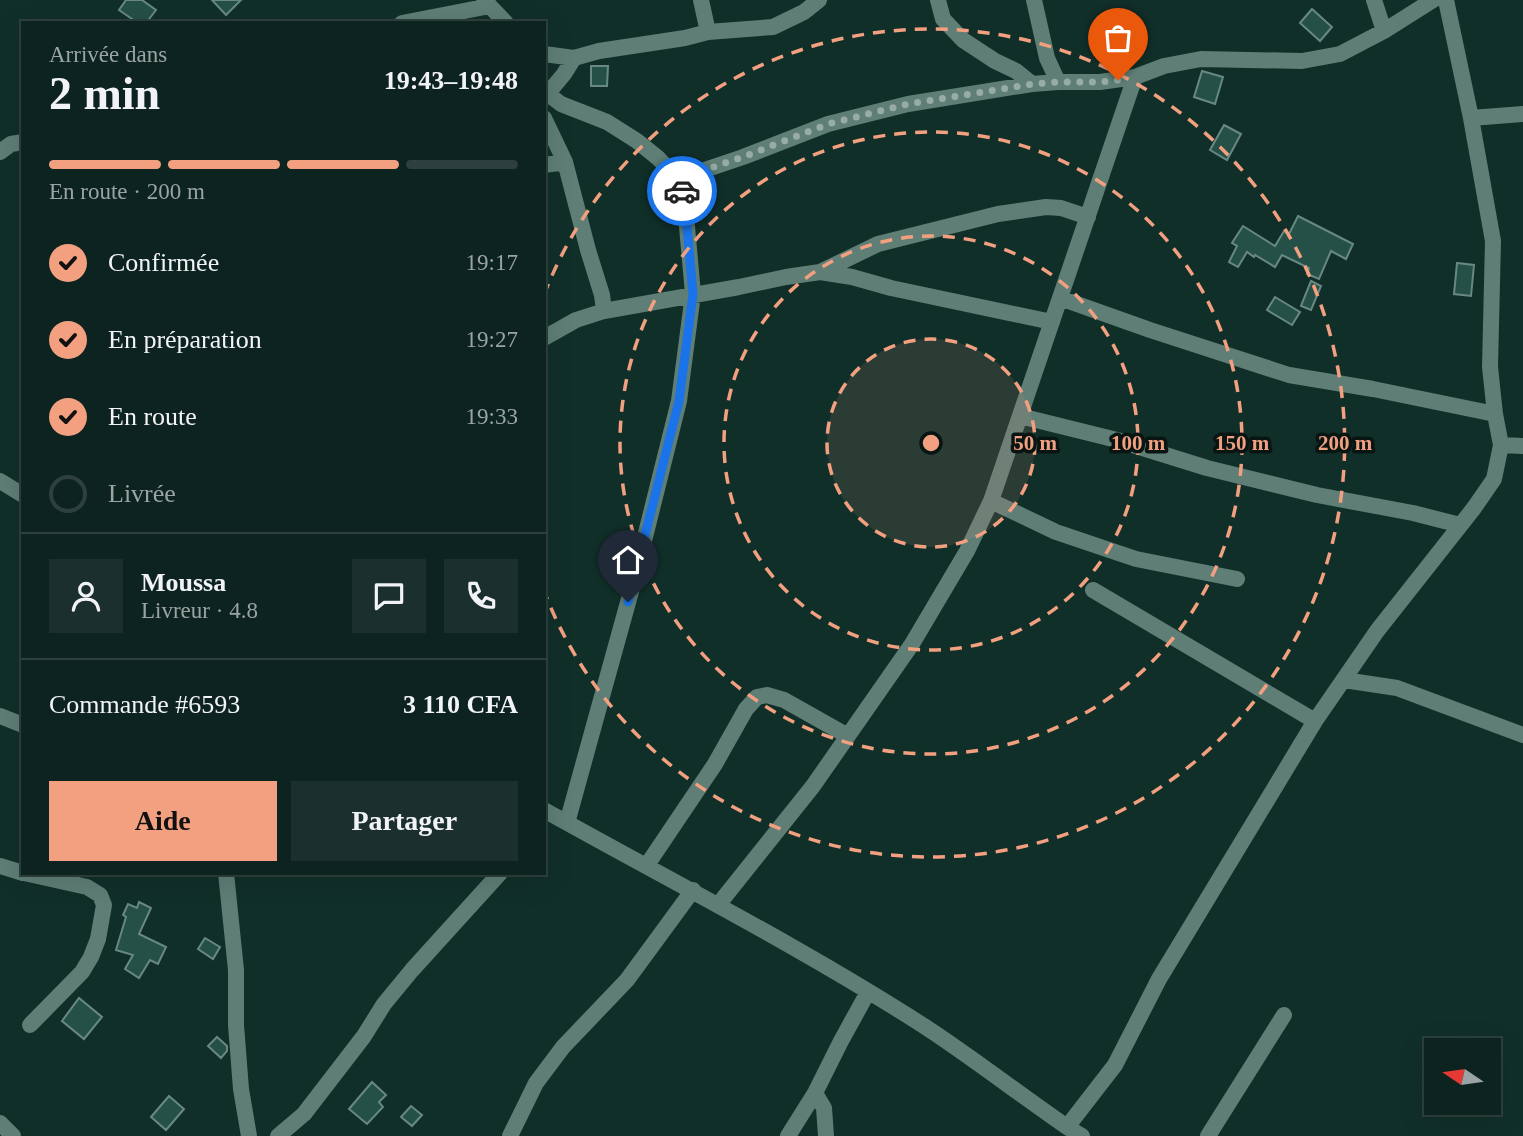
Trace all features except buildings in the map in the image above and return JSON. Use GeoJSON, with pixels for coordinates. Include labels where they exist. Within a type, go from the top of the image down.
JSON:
{"type":"FeatureCollection","features":[{"type":"Feature","properties":{"kind":"street"},"geometry":{"type":"LineString","coordinates":[[701,0],[708,32]]}},
{"type":"Feature","properties":{"kind":"street"},"geometry":{"type":"LineString","coordinates":[[546,54],[575,58],[599,51],[708,32],[773,27],[804,12],[819,0]]}},
{"type":"Feature","properties":{"kind":"street"},"geometry":{"type":"LineString","coordinates":[[938,0],[943,19],[963,40],[1016,71],[1032,84]]}},
{"type":"Feature","properties":{"kind":"street"},"geometry":{"type":"LineString","coordinates":[[1034,0],[1047,58],[1058,82]]}},
{"type":"Feature","properties":{"kind":"street"},"geometry":{"type":"LineString","coordinates":[[1374,0],[1384,31]]}},
{"type":"Feature","properties":{"kind":"street"},"geometry":{"type":"LineString","coordinates":[[678,179],[828,124],[908,104],[1032,84],[1100,82],[1135,77],[1164,66],[1200,59],[1302,61],[1340,54],[1384,31],[1433,0]]}},
{"type":"Feature","properties":{"kind":"street"},"geometry":{"type":"LineString","coordinates":[[1067,1128],[1115,1065],[1159,979],[1315,721],[1377,631],[1494,479],[1501,444],[1490,367],[1493,241],[1446,0]]}},
{"type":"Feature","properties":{"kind":"street"},"geometry":{"type":"LineString","coordinates":[[410,21],[487,3],[504,21]]}},
{"type":"Feature","properties":{"kind":"street"},"geometry":{"type":"LineString","coordinates":[[567,822],[635,577],[679,401],[693,294],[685,204],[678,179],[637,141],[607,122],[546,96],[575,58]]}},
{"type":"Feature","properties":{"kind":"street"},"geometry":{"type":"LineString","coordinates":[[718,905],[813,786],[912,644],[967,551],[991,501],[1135,77]]}},
{"type":"Feature","properties":{"kind":"street"},"geometry":{"type":"LineString","coordinates":[[1471,118],[1523,114]]}},
{"type":"Feature","properties":{"kind":"street"},"geometry":{"type":"LineString","coordinates":[[546,122],[565,162],[602,295],[604,311]]}},
{"type":"Feature","properties":{"kind":"street"},"geometry":{"type":"LineString","coordinates":[[0,152],[11,144],[21,142]]}},
{"type":"Feature","properties":{"kind":"street"},"geometry":{"type":"LineString","coordinates":[[546,165],[565,162]]}},
{"type":"Feature","properties":{"kind":"street"},"geometry":{"type":"LineString","coordinates":[[820,272],[878,244],[998,214],[1046,206],[1088,216]]}},
{"type":"Feature","properties":{"kind":"street"},"geometry":{"type":"LineString","coordinates":[[546,337],[576,320],[604,311],[786,276],[820,272],[1052,322]]}},
{"type":"Feature","properties":{"kind":"street"},"geometry":{"type":"LineString","coordinates":[[1060,298],[1290,375],[1495,414]]}},
{"type":"Feature","properties":{"kind":"street"},"geometry":{"type":"LineString","coordinates":[[1020,416],[1117,440],[1207,468],[1317,495],[1460,525]]}},
{"type":"Feature","properties":{"kind":"street"},"geometry":{"type":"LineString","coordinates":[[1501,444],[1523,446]]}},
{"type":"Feature","properties":{"kind":"street"},"geometry":{"type":"LineString","coordinates":[[0,481],[21,494]]}},
{"type":"Feature","properties":{"kind":"street"},"geometry":{"type":"LineString","coordinates":[[991,501],[1056,533],[1136,559],[1237,579]]}},
{"type":"Feature","properties":{"kind":"street"},"geometry":{"type":"LineString","coordinates":[[1093,590],[1315,721]]}},
{"type":"Feature","properties":{"kind":"street"},"geometry":{"type":"LineString","coordinates":[[1344,680],[1397,688],[1523,735]]}},
{"type":"Feature","properties":{"kind":"street"},"geometry":{"type":"LineString","coordinates":[[647,865],[715,764],[746,709],[757,697],[767,695],[784,700],[848,736]]}},
{"type":"Feature","properties":{"kind":"street"},"geometry":{"type":"LineString","coordinates":[[0,716],[21,724]]}},
{"type":"Feature","properties":{"kind":"street"},"geometry":{"type":"LineString","coordinates":[[546,813],[693,890],[869,992],[924,1026],[1082,1136]]}},
{"type":"Feature","properties":{"kind":"street"},"geometry":{"type":"LineString","coordinates":[[0,866],[21,872]]}},
{"type":"Feature","properties":{"kind":"street"},"geometry":{"type":"LineString","coordinates":[[30,1025],[82,972],[99,939],[104,905],[100,895],[87,887],[32,875]]}},
{"type":"Feature","properties":{"kind":"street"},"geometry":{"type":"LineString","coordinates":[[226,875],[236,970],[236,1025],[241,1089],[249,1136]]}},
{"type":"Feature","properties":{"kind":"street"},"geometry":{"type":"LineString","coordinates":[[278,1136],[303,1114],[364,1036],[384,1004],[498,875]]}},
{"type":"Feature","properties":{"kind":"street"},"geometry":{"type":"LineString","coordinates":[[510,1136],[536,1083],[563,1047],[627,980],[693,890]]}},
{"type":"Feature","properties":{"kind":"street"},"geometry":{"type":"LineString","coordinates":[[788,1136],[815,1093],[869,992]]}},
{"type":"Feature","properties":{"kind":"street"},"geometry":{"type":"LineString","coordinates":[[1208,1136],[1284,1015]]}},
{"type":"Feature","properties":{"kind":"street"},"geometry":{"type":"LineString","coordinates":[[815,1093],[824,1108],[826,1136]]}},
{"type":"Feature","properties":{"kind":"street"},"geometry":{"type":"LineString","coordinates":[[0,1122],[13,1136]]}},
{"type":"Feature","properties":{"kind":"way so far"},"geometry":{"type":"LineString","coordinates":[[682,191],[678,179],[828,124],[908,104],[1032,84],[1118,80]]}},
{"type":"Feature","properties":{"kind":"route"},"geometry":{"type":"LineString","coordinates":[[628,602],[679,401],[686,348],[693,294],[682,191]]}}]}
